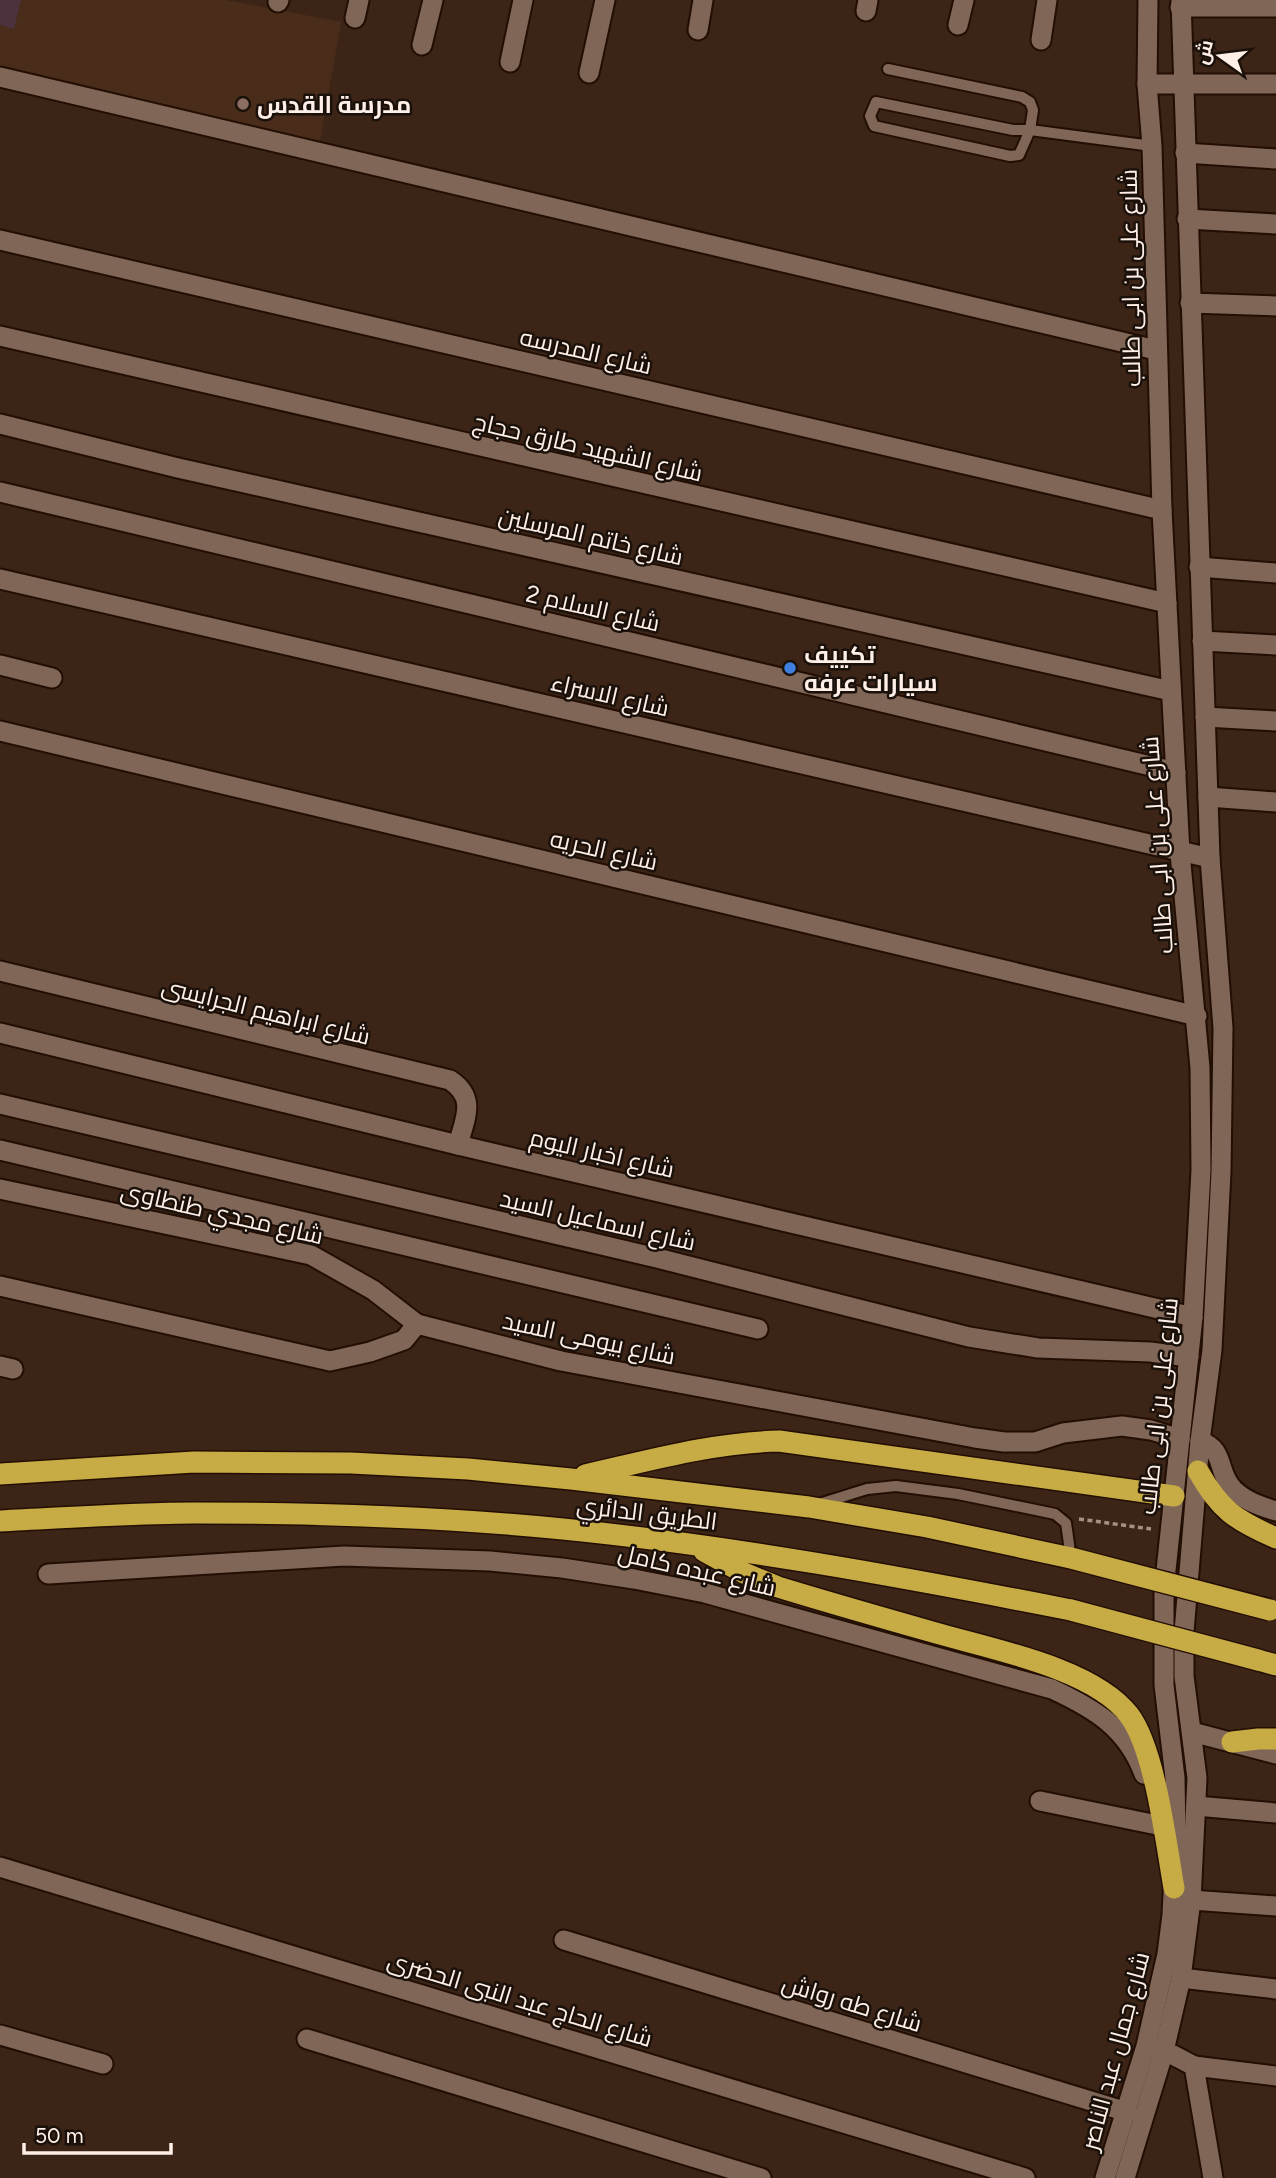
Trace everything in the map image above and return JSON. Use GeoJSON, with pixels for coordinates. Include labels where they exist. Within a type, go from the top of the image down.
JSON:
{"type":"FeatureCollection","features":[{"type":"Feature","properties":{"kind":"highway"},"geometry":{"type":"LineString","coordinates":[[571,1479],[697,1448],[742,1442],[779,1441],[1174,1496]]}},
{"type":"Feature","properties":{"kind":"highway","name":"الطريق الدائري"},"geometry":{"type":"LineString","coordinates":[[0,1474],[194,1462],[273,1461],[468,1469],[571,1479],[809,1507],[927,1527],[1070,1558],[1273,1611]]}},
{"type":"Feature","properties":{"kind":"highway"},"geometry":{"type":"LineString","coordinates":[[1198,1471],[1224,1509],[1251,1527],[1276,1538]]}},
{"type":"Feature","properties":{"kind":"highway","name":"الطريق الدائري"},"geometry":{"type":"LineString","coordinates":[[0,1521],[193,1513],[393,1517],[562,1529],[693,1544],[879,1572],[1071,1610],[1267,1662]]}},
{"type":"Feature","properties":{"kind":"highway"},"geometry":{"type":"LineString","coordinates":[[693,1544],[744,1573],[778,1587],[1030,1660],[1075,1676],[1108,1696],[1128,1714],[1143,1739],[1182,1894]]}},
{"type":"Feature","properties":{"kind":"highway"},"geometry":{"type":"LineString","coordinates":[[1232,1742],[1258,1738],[1276,1739]]}},
{"type":"Feature","properties":{"kind":"street"},"geometry":{"type":"LineString","coordinates":[[422,45],[433,0]]}},
{"type":"Feature","properties":{"kind":"street"},"geometry":{"type":"LineString","coordinates":[[510,62],[523,0]]}},
{"type":"Feature","properties":{"kind":"street"},"geometry":{"type":"LineString","coordinates":[[589,73],[605,0]]}},
{"type":"Feature","properties":{"kind":"street"},"geometry":{"type":"LineString","coordinates":[[698,30],[703,0]]}},
{"type":"Feature","properties":{"kind":"street"},"geometry":{"type":"LineString","coordinates":[[958,25],[964,0]]}},
{"type":"Feature","properties":{"kind":"street"},"geometry":{"type":"LineString","coordinates":[[1041,40],[1047,0]]}},
{"type":"Feature","properties":{"kind":"street","name":"شارع على بن ابى طالب"},"geometry":{"type":"LineString","coordinates":[[1148,0],[1147,84],[1152,146],[1161,510],[1180,853],[1197,1016],[1201,1170],[1193,1317],[1164,1588],[1164,1685]]}},
{"type":"Feature","properties":{"kind":"street"},"geometry":{"type":"LineString","coordinates":[[1180,4],[1276,6]]}},
{"type":"Feature","properties":{"kind":"street","name":"شارع على بن ابى طالب"},"geometry":{"type":"LineString","coordinates":[[1180,4],[1210,858],[1223,1028],[1223,1090],[1212,1350],[1200,1441],[1186,1590],[1184,1676]]}},
{"type":"Feature","properties":{"kind":"street"},"geometry":{"type":"LineString","coordinates":[[0,77],[1156,349]]}},
{"type":"Feature","properties":{"kind":"street"},"geometry":{"type":"LineString","coordinates":[[1147,84],[1276,84]]}},
{"type":"Feature","properties":{"kind":"street"},"geometry":{"type":"LineString","coordinates":[[1185,153],[1276,159]]}},
{"type":"Feature","properties":{"kind":"street"},"geometry":{"type":"LineString","coordinates":[[1187,219],[1276,224]]}},
{"type":"Feature","properties":{"kind":"street","name":"شارع المدرسه"},"geometry":{"type":"LineString","coordinates":[[0,240],[1161,510]]}},
{"type":"Feature","properties":{"kind":"street"},"geometry":{"type":"LineString","coordinates":[[1189,303],[1276,306]]}},
{"type":"Feature","properties":{"kind":"street","name":"شارع الشهيد طارق حجاج"},"geometry":{"type":"LineString","coordinates":[[0,337],[1167,603]]}},
{"type":"Feature","properties":{"kind":"street","name":"شارع خاتم المرسلين"},"geometry":{"type":"LineString","coordinates":[[0,425],[205,474],[1171,691]]}},
{"type":"Feature","properties":{"kind":"street","name":"شارع السلام 2"},"geometry":{"type":"LineString","coordinates":[[0,492],[1176,772]]}},
{"type":"Feature","properties":{"kind":"street"},"geometry":{"type":"LineString","coordinates":[[1199,567],[1276,573]]}},
{"type":"Feature","properties":{"kind":"street","name":"شارع الاسراء"},"geometry":{"type":"LineString","coordinates":[[0,579],[1210,858]]}},
{"type":"Feature","properties":{"kind":"street"},"geometry":{"type":"LineString","coordinates":[[1202,641],[1276,645]]}},
{"type":"Feature","properties":{"kind":"street"},"geometry":{"type":"LineString","coordinates":[[0,665],[52,678]]}},
{"type":"Feature","properties":{"kind":"street"},"geometry":{"type":"LineString","coordinates":[[1205,717],[1276,721]]}},
{"type":"Feature","properties":{"kind":"street","name":"شارع الحريه"},"geometry":{"type":"LineString","coordinates":[[0,731],[1197,1016]]}},
{"type":"Feature","properties":{"kind":"street"},"geometry":{"type":"LineString","coordinates":[[1208,797],[1276,802]]}},
{"type":"Feature","properties":{"kind":"street","name":"شارع ابراهيم الجرايسى"},"geometry":{"type":"LineString","coordinates":[[0,971],[450,1080],[461,1088],[467,1101],[458,1145]]}},
{"type":"Feature","properties":{"kind":"street","name":"شارع اخبار اليوم"},"geometry":{"type":"LineString","coordinates":[[0,1033],[458,1145],[1193,1317]]}},
{"type":"Feature","properties":{"kind":"street","name":"شارع اسماعيل السيد"},"geometry":{"type":"LineString","coordinates":[[0,1104],[657,1258],[969,1337],[1050,1349],[1150,1352],[1189,1357]]}},
{"type":"Feature","properties":{"kind":"street"},"geometry":{"type":"LineString","coordinates":[[0,1150],[758,1329]]}},
{"type":"Feature","properties":{"kind":"street","name":"شارع مجدي طنطاوى"},"geometry":{"type":"LineString","coordinates":[[0,1189],[311,1255],[373,1290],[417,1324]]}},
{"type":"Feature","properties":{"kind":"street"},"geometry":{"type":"LineString","coordinates":[[0,1286],[330,1361],[370,1352],[404,1340],[417,1324]]}},
{"type":"Feature","properties":{"kind":"street","name":"شارع بيومى السيد"},"geometry":{"type":"LineString","coordinates":[[417,1324],[561,1361],[975,1438],[1035,1442],[1063,1433],[1122,1426],[1180,1438]]}},
{"type":"Feature","properties":{"kind":"street"},"geometry":{"type":"LineString","coordinates":[[1200,1441],[1215,1449],[1227,1480],[1237,1493],[1276,1511]]}},
{"type":"Feature","properties":{"kind":"street","name":"شارع عبده كامل"},"geometry":{"type":"LineString","coordinates":[[48,1574],[344,1556],[490,1561],[562,1568],[705,1593],[1052,1689],[1082,1703],[1125,1736],[1137,1754],[1157,1825],[1172,1915]]}},
{"type":"Feature","properties":{"kind":"street","name":"شارع جمال عبد الناصر"},"geometry":{"type":"LineString","coordinates":[[1125,2178],[1155,2048],[1172,1915],[1182,1894],[1196,1806],[1197,1778],[1184,1676]]}},
{"type":"Feature","properties":{"kind":"street","name":"شارع جمال عبد الناصر"},"geometry":{"type":"LineString","coordinates":[[1105,2178],[1127,2112],[1181,1978],[1182,1894],[1176,1833],[1175,1778],[1164,1685]]}},
{"type":"Feature","properties":{"kind":"street"},"geometry":{"type":"LineString","coordinates":[[1192,1731],[1276,1754]]}},
{"type":"Feature","properties":{"kind":"street"},"geometry":{"type":"LineString","coordinates":[[1040,1801],[1157,1825]]}},
{"type":"Feature","properties":{"kind":"street"},"geometry":{"type":"LineString","coordinates":[[1196,1806],[1276,1813]]}},
{"type":"Feature","properties":{"kind":"street","name":"شارع الحاج عبد النبى الحضرى"},"geometry":{"type":"LineString","coordinates":[[0,1867],[1025,2178]]}},
{"type":"Feature","properties":{"kind":"street"},"geometry":{"type":"LineString","coordinates":[[1182,1894],[1276,1906]]}},
{"type":"Feature","properties":{"kind":"street","name":"شارع طه رواش"},"geometry":{"type":"LineString","coordinates":[[564,1940],[1127,2112]]}},
{"type":"Feature","properties":{"kind":"street"},"geometry":{"type":"LineString","coordinates":[[1181,1978],[1276,1989]]}},
{"type":"Feature","properties":{"kind":"street"},"geometry":{"type":"LineString","coordinates":[[0,2035],[103,2064]]}},
{"type":"Feature","properties":{"kind":"street"},"geometry":{"type":"LineString","coordinates":[[307,2039],[761,2178]]}},
{"type":"Feature","properties":{"kind":"street"},"geometry":{"type":"LineString","coordinates":[[1155,2048],[1194,2066],[1276,2076]]}},
{"type":"Feature","properties":{"kind":"street"},"geometry":{"type":"LineString","coordinates":[[1194,2066],[1213,2178]]}},
{"type":"Feature","properties":{"kind":"lane"},"geometry":{"type":"LineString","coordinates":[[888,69],[1022,97],[1030,102],[1033,110],[1030,130],[1019,155],[1010,156],[874,126],[870,116],[876,102],[1013,130],[1030,130],[1152,146]]}},
{"type":"Feature","properties":{"kind":"lane"},"geometry":{"type":"LineString","coordinates":[[809,1507],[867,1489],[896,1486],[958,1494],[1059,1516],[1066,1523],[1070,1558]]}},
{"type":"Feature","properties":{"kind":"path"},"geometry":{"type":"LineString","coordinates":[[1059,1516],[1170,1532]]}},
{"type":"Feature","properties":{"kind":"shaded area","name":"مدرسة القدس"},"geometry":{"type":"Polygon","coordinates":[[[0,0],[226,0],[341,22],[320,142],[0,67],[0,0]]]}},
{"type":"Feature","properties":{"kind":"building"},"geometry":{"type":"Polygon","coordinates":[[[0,0],[21,0],[14,29],[0,25],[0,0]]]}},
{"type":"Feature","properties":{"kind":"place","name":"مدرسة القدس"},"geometry":{"type":"Point","coordinates":[243,104]}},
{"type":"Feature","properties":{"kind":"place","name":"تكييف سيارات عرفه"},"geometry":{"type":"Point","coordinates":[790,668]}}]}
